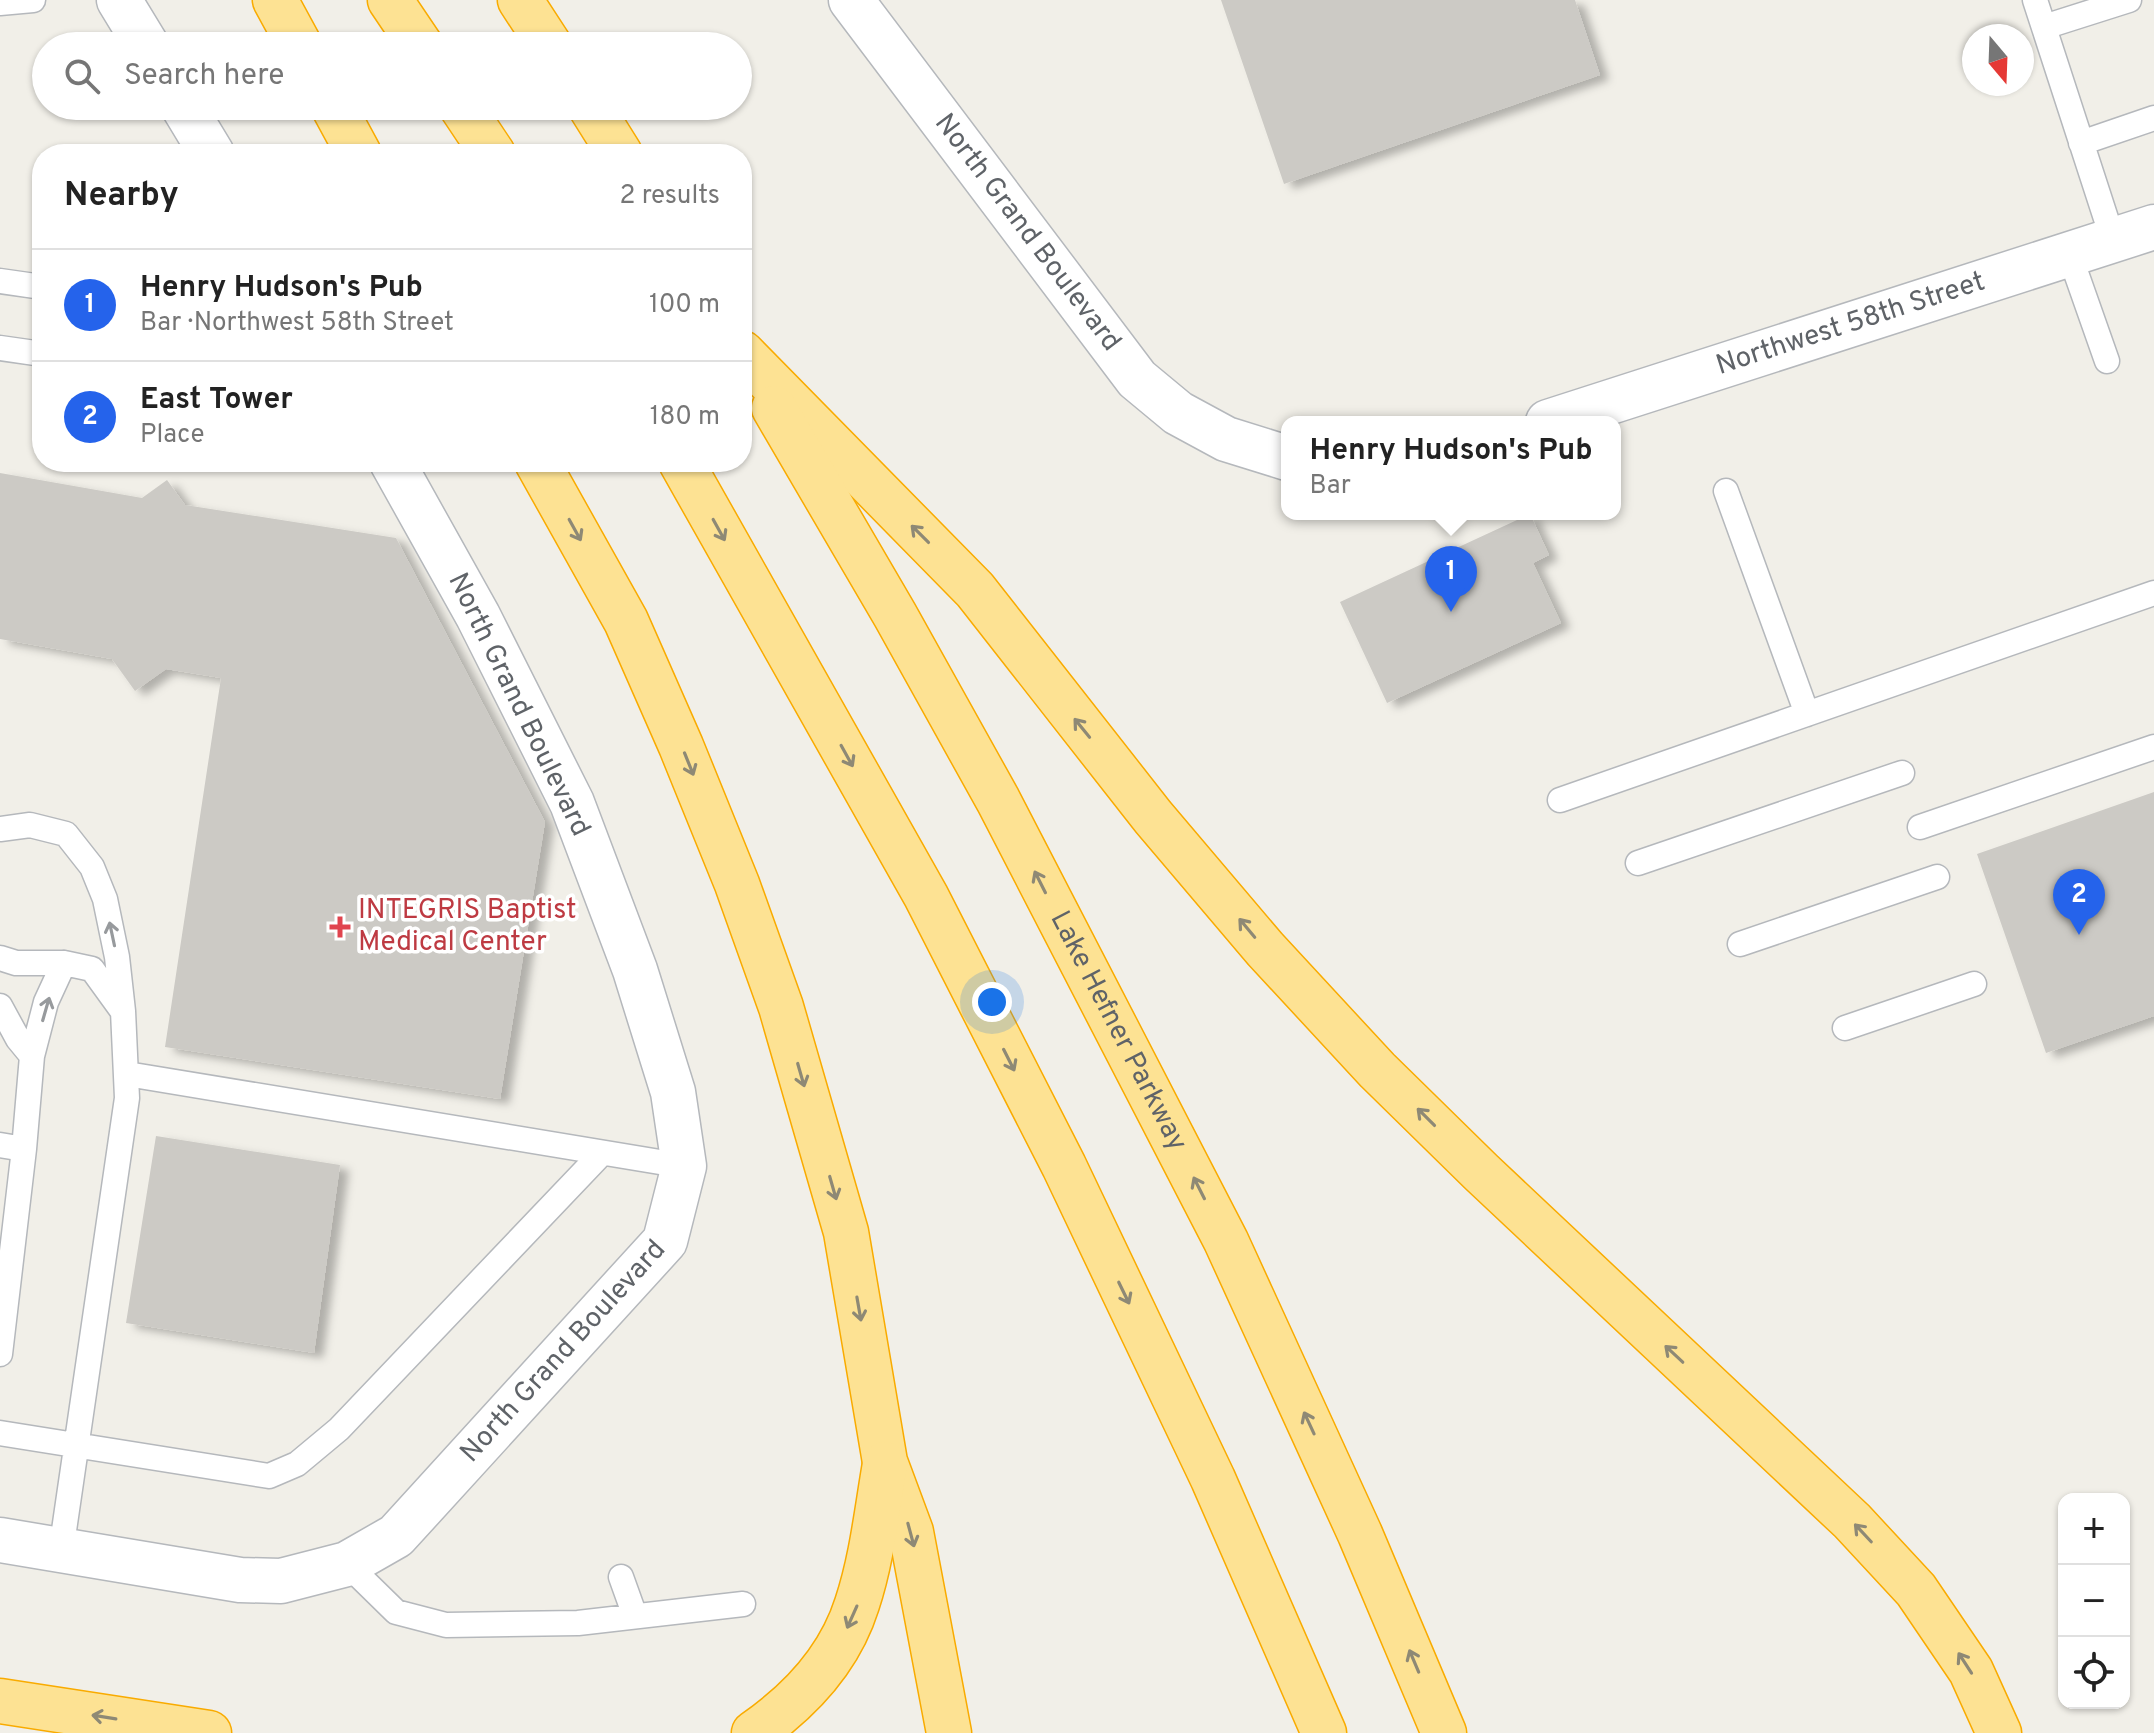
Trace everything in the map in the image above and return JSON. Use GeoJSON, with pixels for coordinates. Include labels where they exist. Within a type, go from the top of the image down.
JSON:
{"type":"FeatureCollection","features":[{"type":"Feature","properties":{"kind":"highway"},"geometry":{"type":"LineString","coordinates":[[275,0],[292,32]]}},
{"type":"Feature","properties":{"kind":"highway"},"geometry":{"type":"LineString","coordinates":[[390,0],[412,32]]}},
{"type":"Feature","properties":{"kind":"highway"},"geometry":{"type":"LineString","coordinates":[[520,0],[541,32]]}},
{"type":"Feature","properties":{"kind":"highway"},"geometry":{"type":"LineString","coordinates":[[341,120],[354,144]]}},
{"type":"Feature","properties":{"kind":"highway"},"geometry":{"type":"LineString","coordinates":[[470,120],[486,144]]}},
{"type":"Feature","properties":{"kind":"highway"},"geometry":{"type":"LineString","coordinates":[[599,120],[614,144]]}},
{"type":"Feature","properties":{"kind":"highway"},"geometry":{"type":"LineString","coordinates":[[752,363],[975,590],[1153,817],[1265,949],[1377,1070],[1852,1521],[1916,1590],[1971,1671],[1999,1733]]}},
{"type":"Feature","properties":{"kind":"highway","name":"Lake Hefner Parkway"},"geometry":{"type":"LineString","coordinates":[[752,370],[895,615],[998,800],[1226,1241],[1360,1534],[1444,1733]]}},
{"type":"Feature","properties":{"kind":"highway"},"geometry":{"type":"LineString","coordinates":[[543,472],[626,621],[737,884],[781,1007],[846,1232],[885,1462],[911,1532],[949,1733]]}},
{"type":"Feature","properties":{"kind":"highway"},"geometry":{"type":"LineString","coordinates":[[687,472],[926,896],[1064,1166],[1213,1479],[1324,1733]]}},
{"type":"Feature","properties":{"kind":"highway"},"geometry":{"type":"LineString","coordinates":[[754,1733],[802,1695],[835,1653],[857,1605],[872,1541],[885,1462]]}},
{"type":"Feature","properties":{"kind":"highway"},"geometry":{"type":"LineString","coordinates":[[0,1701],[209,1733]]}},
{"type":"Feature","properties":{"kind":"street"},"geometry":{"type":"LineString","coordinates":[[119,0],[138,32]]}},
{"type":"Feature","properties":{"kind":"street","name":"North Grand Boulevard"},"geometry":{"type":"LineString","coordinates":[[851,0],[1137,379],[1178,413],[1226,439],[1281,456]]}},
{"type":"Feature","properties":{"kind":"street"},"geometry":{"type":"LineString","coordinates":[[191,120],[206,144]]}},
{"type":"Feature","properties":{"kind":"street","name":"Northwest 58th Street"},"geometry":{"type":"LineString","coordinates":[[1571,416],[2154,227]]}},
{"type":"Feature","properties":{"kind":"street","name":"North Grand Boulevard"},"geometry":{"type":"LineString","coordinates":[[0,1540],[240,1580],[281,1581],[347,1564],[396,1536],[665,1241],[684,1166],[673,1092],[635,970],[572,803],[478,616],[398,472]]}},
{"type":"Feature","properties":{"kind":"lane"},"geometry":{"type":"LineString","coordinates":[[0,3],[33,0]]}},
{"type":"Feature","properties":{"kind":"lane"},"geometry":{"type":"LineString","coordinates":[[2035,0],[2113,240]]}},
{"type":"Feature","properties":{"kind":"lane"},"geometry":{"type":"LineString","coordinates":[[2044,27],[2129,0]]}},
{"type":"Feature","properties":{"kind":"lane"},"geometry":{"type":"LineString","coordinates":[[2081,143],[2154,118]]}},
{"type":"Feature","properties":{"kind":"lane"},"geometry":{"type":"LineString","coordinates":[[2069,253],[2107,361]]}},
{"type":"Feature","properties":{"kind":"lane"},"geometry":{"type":"LineString","coordinates":[[0,281],[32,286]]}},
{"type":"Feature","properties":{"kind":"lane"},"geometry":{"type":"LineString","coordinates":[[0,348],[32,353]]}},
{"type":"Feature","properties":{"kind":"lane"},"geometry":{"type":"LineString","coordinates":[[1726,491],[1807,714]]}},
{"type":"Feature","properties":{"kind":"lane"},"geometry":{"type":"LineString","coordinates":[[1560,800],[2154,593]]}},
{"type":"Feature","properties":{"kind":"lane"},"geometry":{"type":"LineString","coordinates":[[1920,827],[2154,747]]}},
{"type":"Feature","properties":{"kind":"lane"},"geometry":{"type":"LineString","coordinates":[[1638,863],[1902,773]]}},
{"type":"Feature","properties":{"kind":"lane"},"geometry":{"type":"LineString","coordinates":[[0,829],[30,825],[66,834],[92,867],[105,899],[117,957],[123,1011],[127,1098],[61,1551]]}},
{"type":"Feature","properties":{"kind":"lane"},"geometry":{"type":"LineString","coordinates":[[1740,944],[1937,877]]}},
{"type":"Feature","properties":{"kind":"lane"},"geometry":{"type":"LineString","coordinates":[[0,958],[16,963],[64,963],[92,969],[123,1011]]}},
{"type":"Feature","properties":{"kind":"lane"},"geometry":{"type":"LineString","coordinates":[[0,1354],[12,1147],[46,1002],[64,963]]}},
{"type":"Feature","properties":{"kind":"lane"},"geometry":{"type":"LineString","coordinates":[[1845,1028],[1974,984]]}},
{"type":"Feature","properties":{"kind":"lane"},"geometry":{"type":"LineString","coordinates":[[0,1006],[18,1039],[32,1056]]}},
{"type":"Feature","properties":{"kind":"lane"},"geometry":{"type":"LineString","coordinates":[[127,1074],[684,1166]]}},
{"type":"Feature","properties":{"kind":"lane"},"geometry":{"type":"LineString","coordinates":[[0,1433],[269,1476],[297,1464],[339,1429],[602,1153]]}},
{"type":"Feature","properties":{"kind":"lane"},"geometry":{"type":"LineString","coordinates":[[347,1564],[396,1612],[446,1625],[578,1623],[743,1604]]}},
{"type":"Feature","properties":{"kind":"lane"},"geometry":{"type":"LineString","coordinates":[[621,1577],[635,1616]]}},
{"type":"Feature","properties":{"kind":"building"},"geometry":{"type":"Polygon","coordinates":[[[1221,0],[1575,0],[1600,75],[1284,184],[1221,0]]]}},
{"type":"Feature","properties":{"kind":"building"},"geometry":{"type":"Polygon","coordinates":[[[0,473],[142,498],[167,480],[185,505],[396,538],[545,822],[500,1099],[165,1047],[221,678],[166,669],[135,691],[112,659],[0,639],[0,473]]]}},
{"type":"Feature","properties":{"kind":"building"},"geometry":{"type":"Polygon","coordinates":[[[1517,520],[1533,520],[1549,555],[1533,563],[1561,623],[1387,703],[1340,602],[1517,520]]]}},
{"type":"Feature","properties":{"kind":"building"},"geometry":{"type":"Polygon","coordinates":[[[2154,792],[2154,1016],[2046,1053],[1977,854],[2154,792]]]}},
{"type":"Feature","properties":{"kind":"building"},"geometry":{"type":"Polygon","coordinates":[[[156,1136],[340,1165],[314,1353],[126,1323],[156,1136]]]}},
{"type":"Feature","properties":{"kind":"place","name":"Henry Hudson's Pub"},"geometry":{"type":"Point","coordinates":[1451,612]}},
{"type":"Feature","properties":{"kind":"place","name":"INTEGRIS Baptist Medical Center"},"geometry":{"type":"Point","coordinates":[340,927]}},
{"type":"Feature","properties":{"kind":"place","name":"East Tower"},"geometry":{"type":"Point","coordinates":[2079,935]}}]}
